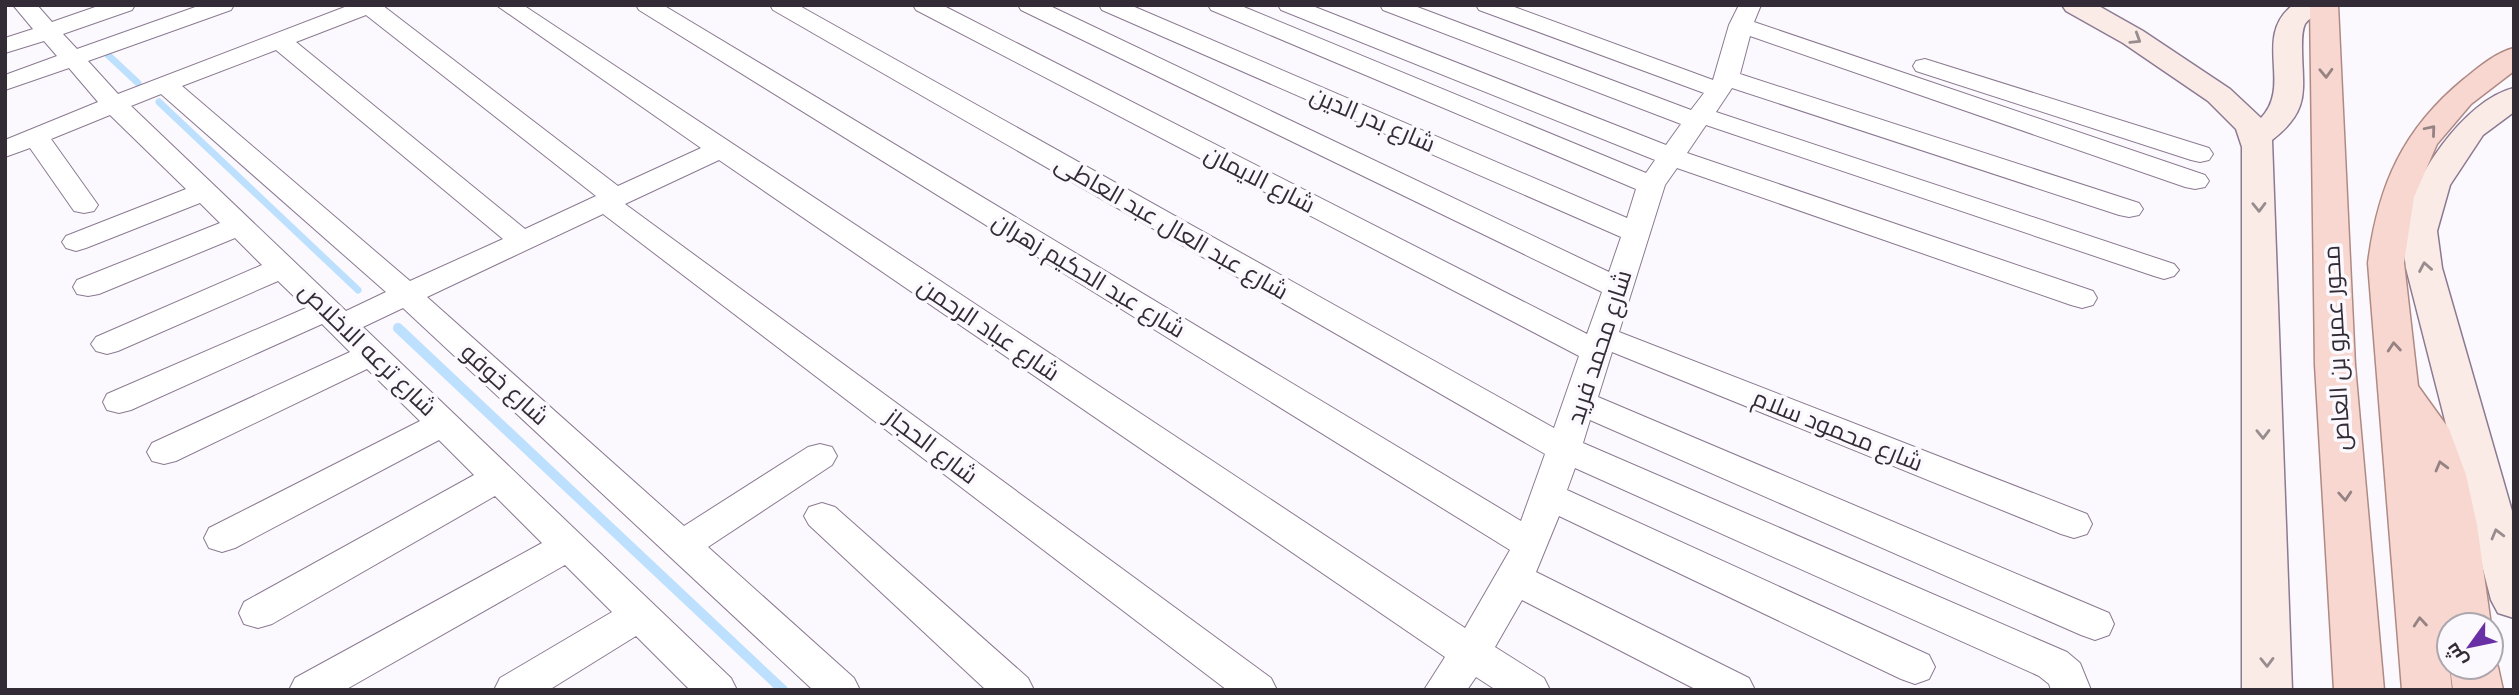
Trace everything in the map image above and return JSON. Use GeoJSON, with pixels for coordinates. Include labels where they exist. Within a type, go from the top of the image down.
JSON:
{"type":"FeatureCollection","features":[{"type":"Feature","properties":{"kind":"main road","name":"محور عمرو بن العاص"},"geometry":{"type":"LineString","coordinates":[[2324,5],[2335,365],[2359,690]]}},
{"type":"Feature","properties":{"kind":"main road"},"geometry":{"type":"LineString","coordinates":[[2427,690],[2386,263],[2388,223],[2404,173],[2431,129],[2472,88],[2514,57]]}},
{"type":"Feature","properties":{"kind":"main road"},"geometry":{"type":"LineString","coordinates":[[2398,388],[2428,428],[2438,455],[2446,484],[2464,603]]}},
{"type":"Feature","properties":{"kind":"street","name":"شارع ترعه الاخلاص"},"geometry":{"type":"LineString","coordinates":[[23,5],[114,104],[717,690]]}},
{"type":"Feature","properties":{"kind":"street"},"geometry":{"type":"LineString","coordinates":[[5,46],[124,5]]}},
{"type":"Feature","properties":{"kind":"street"},"geometry":{"type":"LineString","coordinates":[[5,83],[223,5]]}},
{"type":"Feature","properties":{"kind":"street","name":"شارع عباد الرحمن"},"geometry":{"type":"LineString","coordinates":[[507,5],[1530,690]]}},
{"type":"Feature","properties":{"kind":"street","name":"شارع عبد الحكيم زهران"},"geometry":{"type":"LineString","coordinates":[[647,5],[1531,545]]}},
{"type":"Feature","properties":{"kind":"street","name":"شارع عبد العال عبد العاطى"},"geometry":{"type":"LineString","coordinates":[[781,5],[1564,449],[2053,664],[2066,675],[2071,690]]}},
{"type":"Feature","properties":{"kind":"street","name":"شارع الايمان"},"geometry":{"type":"LineString","coordinates":[[924,5],[1599,344]]}},
{"type":"Feature","properties":{"kind":"street"},"geometry":{"type":"LineString","coordinates":[[1029,5],[1617,288]]}},
{"type":"Feature","properties":{"kind":"street","name":"شارع بدر الدين"},"geometry":{"type":"LineString","coordinates":[[1110,5],[1637,233]]}},
{"type":"Feature","properties":{"kind":"street"},"geometry":{"type":"LineString","coordinates":[[1219,5],[1651,185]]}},
{"type":"Feature","properties":{"kind":"street"},"geometry":{"type":"LineString","coordinates":[[1289,5],[1669,156],[2082,298]]}},
{"type":"Feature","properties":{"kind":"street"},"geometry":{"type":"LineString","coordinates":[[1391,5],[1710,101],[2129,209]]}},
{"type":"Feature","properties":{"kind":"street"},"geometry":{"type":"LineString","coordinates":[[1487,5],[1710,101],[2164,270]]}},
{"type":"Feature","properties":{"kind":"street"},"geometry":{"type":"LineString","coordinates":[[2076,5],[2133,37],[2219,95],[2243,116],[2256,137],[2267,690]]}},
{"type":"Feature","properties":{"kind":"street"},"geometry":{"type":"LineString","coordinates":[[2256,137],[2272,127],[2289,101],[2290,24],[2301,12],[2318,5]]}},
{"type":"Feature","properties":{"kind":"street"},"geometry":{"type":"LineString","coordinates":[[5,149],[164,84],[370,6]]}},
{"type":"Feature","properties":{"kind":"street","name":"شارع الحجاز"},"geometry":{"type":"LineString","coordinates":[[370,6],[611,200],[1257,690]]}},
{"type":"Feature","properties":{"kind":"street"},"geometry":{"type":"LineString","coordinates":[[1746,13],[2200,154]]}},
{"type":"Feature","properties":{"kind":"street"},"geometry":{"type":"LineString","coordinates":[[1746,13],[2194,181]]}},
{"type":"Feature","properties":{"kind":"street","name":"شارع محمد فريد"},"geometry":{"type":"LineString","coordinates":[[1444,690],[1471,653],[1515,579],[1531,545],[1651,185],[1710,101],[1746,13]]}},
{"type":"Feature","properties":{"kind":"street"},"geometry":{"type":"LineString","coordinates":[[279,40],[523,241]]}},
{"type":"Feature","properties":{"kind":"street","name":"شارع خوفو"},"geometry":{"type":"LineString","coordinates":[[164,84],[407,295],[840,690]]}},
{"type":"Feature","properties":{"kind":"street"},"geometry":{"type":"LineString","coordinates":[[2514,97],[2472,128],[2448,159],[2433,185],[2420,231],[2424,268],[2514,600]]}},
{"type":"Feature","properties":{"kind":"street"},"geometry":{"type":"LineString","coordinates":[[36,137],[84,205]]}},
{"type":"Feature","properties":{"kind":"street"},"geometry":{"type":"LineString","coordinates":[[120,402],[336,317],[407,295],[721,149]]}},
{"type":"Feature","properties":{"kind":"street"},"geometry":{"type":"LineString","coordinates":[[76,243],[206,191]]}},
{"type":"Feature","properties":{"kind":"street"},"geometry":{"type":"LineString","coordinates":[[88,287],[241,225]]}},
{"type":"Feature","properties":{"kind":"street"},"geometry":{"type":"LineString","coordinates":[[107,344],[284,267]]}},
{"type":"Feature","properties":{"kind":"street","name":"شارع محمود سلام"},"geometry":{"type":"LineString","coordinates":[[1599,344],[2074,524]]}},
{"type":"Feature","properties":{"kind":"street"},"geometry":{"type":"LineString","coordinates":[[164,452],[373,354]]}},
{"type":"Feature","properties":{"kind":"street"},"geometry":{"type":"LineString","coordinates":[[1580,402],[2095,624]]}},
{"type":"Feature","properties":{"kind":"street"},"geometry":{"type":"LineString","coordinates":[[222,538],[444,424]]}},
{"type":"Feature","properties":{"kind":"street"},"geometry":{"type":"LineString","coordinates":[[682,546],[820,456]]}},
{"type":"Feature","properties":{"kind":"street"},"geometry":{"type":"LineString","coordinates":[[258,613],[500,477]]}},
{"type":"Feature","properties":{"kind":"street"},"geometry":{"type":"LineString","coordinates":[[1549,496],[1915,667]]}},
{"type":"Feature","properties":{"kind":"street"},"geometry":{"type":"LineString","coordinates":[[822,516],[1014,690]]}},
{"type":"Feature","properties":{"kind":"street"},"geometry":{"type":"LineString","coordinates":[[309,690],[569,545]]}},
{"type":"Feature","properties":{"kind":"street"},"geometry":{"type":"LineString","coordinates":[[1515,579],[1735,690]]}},
{"type":"Feature","properties":{"kind":"street"},"geometry":{"type":"LineString","coordinates":[[514,690],[640,615]]}},
{"type":"Feature","properties":{"kind":"waterway"},"geometry":{"type":"LineString","coordinates":[[108,55],[138,83]]}},
{"type":"Feature","properties":{"kind":"waterway"},"geometry":{"type":"LineString","coordinates":[[159,102],[358,290]]}},
{"type":"Feature","properties":{"kind":"waterway"},"geometry":{"type":"LineString","coordinates":[[398,328],[783,690]]}}]}
